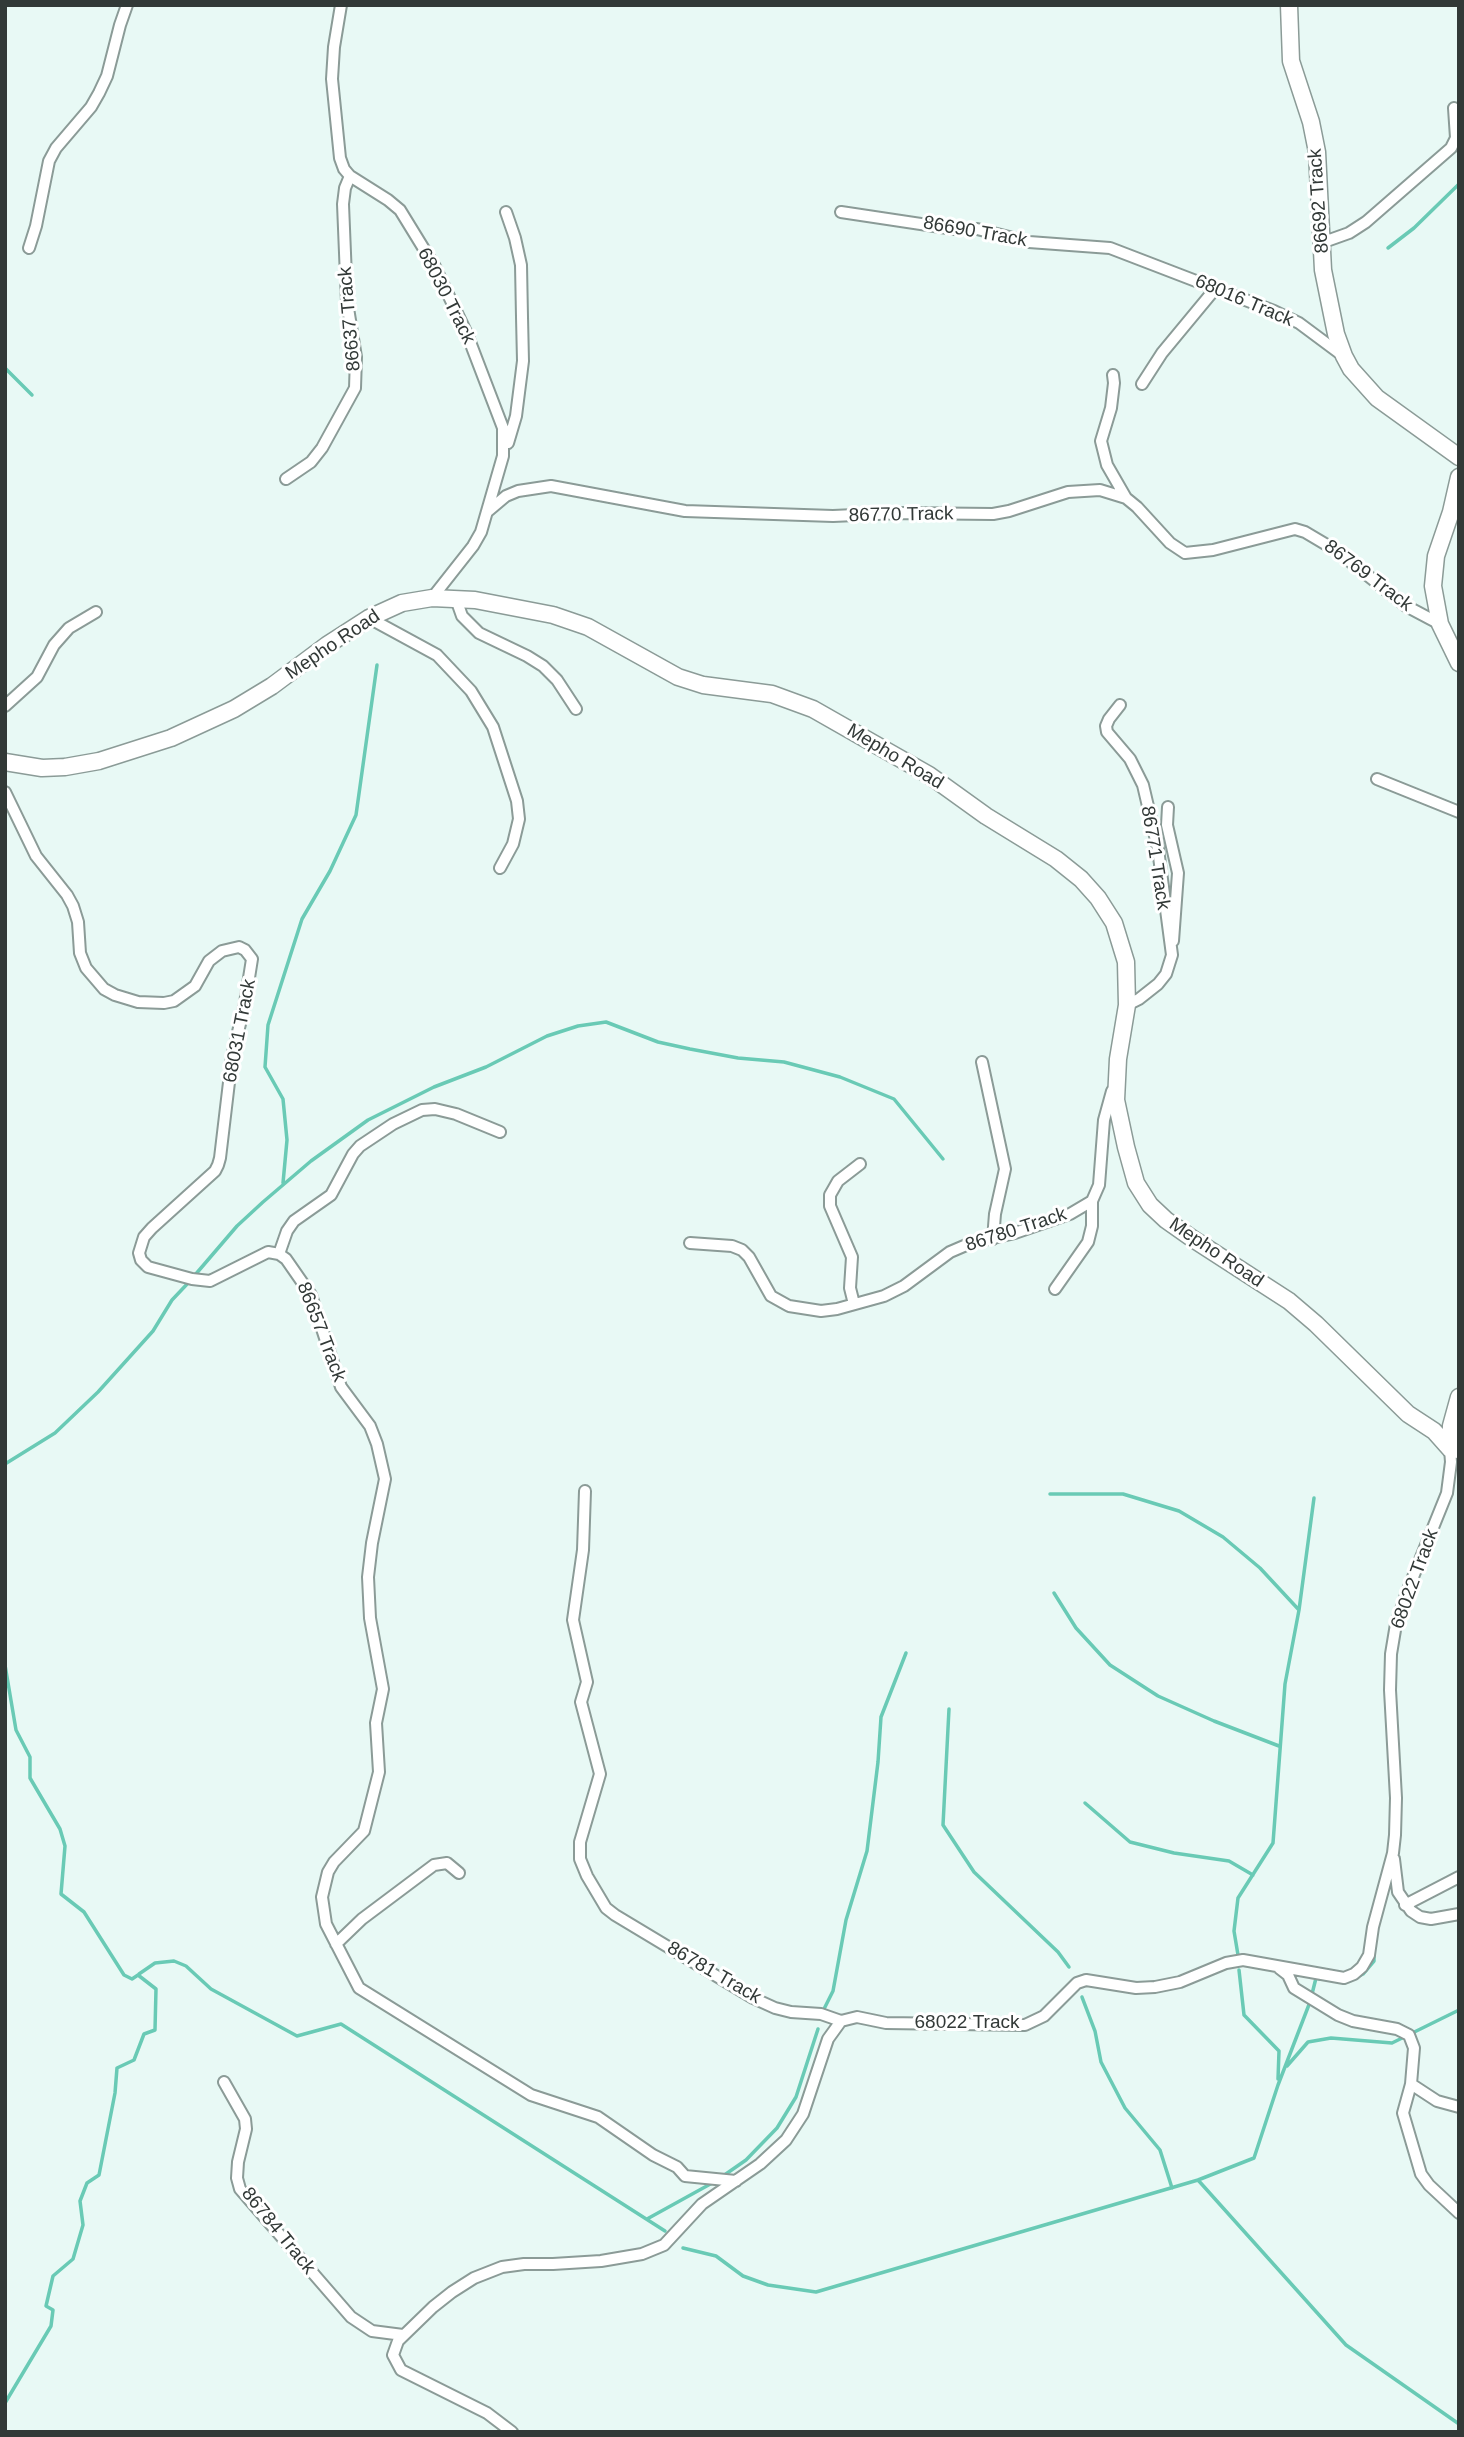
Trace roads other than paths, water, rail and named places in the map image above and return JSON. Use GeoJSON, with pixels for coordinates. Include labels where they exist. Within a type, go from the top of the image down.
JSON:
{"type":"FeatureCollection","features":[{"type":"Feature","properties":{"kind":"street"},"geometry":{"type":"LineString","coordinates":[[29,248],[37,226],[49,161],[99,93],[107,76],[127,5]]}},
{"type":"Feature","properties":{"kind":"street"},"geometry":{"type":"LineString","coordinates":[[341,5],[332,79],[340,158],[350,176]]}},
{"type":"Feature","properties":{"kind":"street","name":"86692 Track"},"geometry":{"type":"LineString","coordinates":[[1289,5],[1291,61],[1311,122],[1317,152],[1321,243],[1329,305],[1344,356]]}},
{"type":"Feature","properties":{"kind":"street"},"geometry":{"type":"LineString","coordinates":[[1321,243],[1349,233],[1366,222],[1444,155],[1456,138],[1454,108]]}},
{"type":"Feature","properties":{"kind":"street","name":"68030 Track"},"geometry":{"type":"LineString","coordinates":[[350,176],[400,210],[435,267],[467,334],[500,418],[505,442],[481,532],[432,598]]}},
{"type":"Feature","properties":{"kind":"street","name":"86637 Track"},"geometry":{"type":"LineString","coordinates":[[286,479],[311,462],[322,448],[355,388],[357,372],[347,302],[343,204],[350,176]]}},
{"type":"Feature","properties":{"kind":"street"},"geometry":{"type":"LineString","coordinates":[[503,456],[516,416],[523,361],[521,265],[506,212]]}},
{"type":"Feature","properties":{"kind":"street","name":"86690 Track"},"geometry":{"type":"LineString","coordinates":[[841,212],[954,229],[977,229],[1029,242],[1110,248]]}},
{"type":"Feature","properties":{"kind":"street","name":"68016 Track"},"geometry":{"type":"LineString","coordinates":[[1110,248],[1287,317],[1344,356],[1351,369],[1377,398],[1459,457]]}},
{"type":"Feature","properties":{"kind":"street"},"geometry":{"type":"LineString","coordinates":[[1142,384],[1162,353],[1215,289]]}},
{"type":"Feature","properties":{"kind":"street"},"geometry":{"type":"LineString","coordinates":[[1113,375],[1113,395],[1101,441],[1107,465],[1126,498]]}},
{"type":"Feature","properties":{"kind":"street"},"geometry":{"type":"LineString","coordinates":[[1459,477],[1434,571],[1434,601],[1440,624],[1459,663]]}},
{"type":"Feature","properties":{"kind":"street","name":"86770 Track"},"geometry":{"type":"LineString","coordinates":[[487,512],[506,496],[534,487],[551,486],[685,511],[822,516],[993,514],[1068,492],[1086,490],[1113,493],[1126,498],[1149,518],[1170,543],[1185,553],[1213,550],[1295,529]]}},
{"type":"Feature","properties":{"kind":"street","name":"86769 Track"},"geometry":{"type":"LineString","coordinates":[[1295,529],[1327,544],[1398,600],[1440,624]]}},
{"type":"Feature","properties":{"kind":"street","name":"Mepho Road"},"geometry":{"type":"LineString","coordinates":[[5,762],[42,768],[65,767],[107,758],[170,738],[243,704],[369,618],[402,603],[432,598],[475,600],[552,615],[588,627],[678,677],[703,685],[772,694],[813,709],[929,775],[986,816],[1056,859],[1081,879],[1098,898],[1114,923],[1126,962],[1127,1006],[1116,1079],[1116,1100],[1136,1183],[1150,1205],[1193,1239],[1289,1301],[1393,1400],[1455,1450]]}},
{"type":"Feature","properties":{"kind":"street"},"geometry":{"type":"LineString","coordinates":[[456,599],[462,615],[479,633],[543,666],[576,709]]}},
{"type":"Feature","properties":{"kind":"street"},"geometry":{"type":"LineString","coordinates":[[5,706],[37,677],[54,645],[69,628],[96,611]]}},
{"type":"Feature","properties":{"kind":"street"},"geometry":{"type":"LineString","coordinates":[[369,618],[437,654],[471,691],[493,727],[517,801],[519,819],[513,844],[500,869]]}},
{"type":"Feature","properties":{"kind":"street","name":"86771 Track"},"geometry":{"type":"LineString","coordinates":[[1120,705],[1109,719],[1107,732],[1130,759],[1143,785],[1158,849],[1172,955]]}},
{"type":"Feature","properties":{"kind":"street"},"geometry":{"type":"LineString","coordinates":[[1377,779],[1459,812]]}},
{"type":"Feature","properties":{"kind":"street","name":"68031 Track"},"geometry":{"type":"LineString","coordinates":[[5,792],[36,856],[73,906],[78,922],[80,953],[86,968],[104,989],[138,1002],[174,1001],[195,986],[209,961],[222,950],[239,947],[249,954],[252,964],[234,1047],[220,1158],[215,1171],[144,1237],[139,1253],[141,1260],[148,1267],[192,1279],[210,1280],[219,1278],[268,1252],[279,1254]]}},
{"type":"Feature","properties":{"kind":"street"},"geometry":{"type":"LineString","coordinates":[[1127,1006],[1158,984],[1166,974],[1172,955],[1178,873],[1167,825],[1168,807]]}},
{"type":"Feature","properties":{"kind":"street"},"geometry":{"type":"LineString","coordinates":[[982,1062],[1006,1169],[995,1214],[993,1239]]}},
{"type":"Feature","properties":{"kind":"street"},"geometry":{"type":"LineString","coordinates":[[1055,1289],[1088,1242],[1093,1226],[1092,1201],[1099,1185],[1104,1120],[1116,1079]]}},
{"type":"Feature","properties":{"kind":"street"},"geometry":{"type":"LineString","coordinates":[[279,1254],[287,1231],[294,1221],[331,1195],[360,1146],[393,1124],[412,1114],[435,1110],[456,1114],[500,1132]]}},
{"type":"Feature","properties":{"kind":"street"},"geometry":{"type":"LineString","coordinates":[[854,1304],[850,1288],[852,1257],[830,1206],[830,1195],[838,1181],[860,1164]]}},
{"type":"Feature","properties":{"kind":"street","name":"86780 Track"},"geometry":{"type":"LineString","coordinates":[[690,1242],[732,1246],[742,1250],[749,1257],[771,1296],[789,1307],[821,1311],[884,1296],[904,1286],[950,1252],[1070,1214],[1092,1201]]}},
{"type":"Feature","properties":{"kind":"street","name":"86657 Track"},"geometry":{"type":"LineString","coordinates":[[279,1254],[293,1266],[311,1294],[336,1377],[370,1426],[384,1471],[383,1497],[372,1543],[368,1577],[370,1618],[383,1689],[376,1723],[379,1772],[367,1823],[359,1837],[334,1862],[324,1884],[322,1910],[336,1944]]}},
{"type":"Feature","properties":{"kind":"street","name":"68022 Track"},"geometry":{"type":"LineString","coordinates":[[841,2021],[857,2018],[886,2022],[1025,2025],[1044,2016],[1077,1983],[1086,1980],[1136,1988],[1155,1987],[1180,1982],[1226,1963],[1243,1960],[1344,1978],[1362,1967],[1369,1955],[1376,1912],[1393,1853],[1396,1798],[1391,1729],[1391,1654],[1396,1624],[1406,1592],[1447,1493],[1455,1450],[1451,1426],[1459,1397]]}},
{"type":"Feature","properties":{"kind":"street","name":"86781 Track"},"geometry":{"type":"LineString","coordinates":[[585,1491],[583,1550],[573,1620],[587,1682],[582,1702],[600,1774],[583,1824],[580,1842],[580,1859],[587,1876],[606,1908],[753,1998],[775,2008],[821,2014],[841,2021]]}},
{"type":"Feature","properties":{"kind":"street"},"geometry":{"type":"LineString","coordinates":[[1393,1853],[1398,1892],[1405,1905],[1420,1917],[1431,1919],[1459,1914]]}},
{"type":"Feature","properties":{"kind":"street"},"geometry":{"type":"LineString","coordinates":[[459,1873],[447,1863],[435,1865],[362,1919],[336,1944],[359,1988],[531,2095],[598,2117],[653,2155],[677,2167],[685,2176],[736,2181]]}},
{"type":"Feature","properties":{"kind":"street"},"geometry":{"type":"LineString","coordinates":[[1405,1905],[1459,1877]]}},
{"type":"Feature","properties":{"kind":"street"},"geometry":{"type":"LineString","coordinates":[[1276,1966],[1288,1975],[1294,1988],[1338,2015],[1353,2021],[1397,2029],[1409,2035],[1414,2048],[1411,2084],[1403,2113],[1421,2174],[1459,2213]]}},
{"type":"Feature","properties":{"kind":"street"},"geometry":{"type":"LineString","coordinates":[[512,2432],[476,2407],[401,2370],[393,2355],[394,2347],[403,2335],[452,2292],[474,2278],[502,2267],[601,2261],[656,2250],[673,2238],[702,2204],[773,2153],[795,2127],[811,2092],[828,2039],[841,2021]]}},
{"type":"Feature","properties":{"kind":"street","name":"86784 Track"},"geometry":{"type":"LineString","coordinates":[[223,2082],[245,2119],[246,2129],[237,2178],[244,2195],[352,2318],[372,2331],[403,2335]]}},
{"type":"Feature","properties":{"kind":"street"},"geometry":{"type":"LineString","coordinates":[[1411,2084],[1437,2101],[1459,2107]]}},
{"type":"Feature","properties":{"kind":"waterway"},"geometry":{"type":"LineString","coordinates":[[1388,248],[1414,228],[1459,184]]}},
{"type":"Feature","properties":{"kind":"waterway"},"geometry":{"type":"LineString","coordinates":[[5,368],[32,395]]}},
{"type":"Feature","properties":{"kind":"waterway"},"geometry":{"type":"LineString","coordinates":[[283,1183],[287,1140],[283,1099],[265,1067],[268,1025],[302,919],[330,871],[356,815],[377,665]]}},
{"type":"Feature","properties":{"kind":"waterway"},"geometry":{"type":"LineString","coordinates":[[195,1275],[237,1226],[263,1202],[311,1161],[368,1120],[434,1087],[486,1067],[547,1036],[578,1026],[606,1022],[658,1042],[738,1058],[784,1062],[840,1077],[894,1099],[943,1159]]}},
{"type":"Feature","properties":{"kind":"waterway"},"geometry":{"type":"LineString","coordinates":[[5,1464],[55,1433],[98,1392],[153,1331],[172,1300],[190,1281]]}},
{"type":"Feature","properties":{"kind":"waterway"},"geometry":{"type":"LineString","coordinates":[[1050,1494],[1123,1494],[1179,1511],[1223,1537],[1260,1568],[1299,1610]]}},
{"type":"Feature","properties":{"kind":"waterway"},"geometry":{"type":"LineString","coordinates":[[1238,1955],[1234,1931],[1238,1898],[1273,1843],[1285,1684],[1299,1610],[1314,1498]]}},
{"type":"Feature","properties":{"kind":"waterway"},"geometry":{"type":"LineString","coordinates":[[1054,1593],[1076,1628],[1110,1665],[1158,1696],[1279,1746]]}},
{"type":"Feature","properties":{"kind":"waterway"},"geometry":{"type":"LineString","coordinates":[[823,2011],[833,1991],[846,1920],[867,1851],[881,1717],[906,1653]]}},
{"type":"Feature","properties":{"kind":"waterway"},"geometry":{"type":"LineString","coordinates":[[5,1665],[16,1730],[30,1757],[30,1778],[60,1829],[65,1846],[61,1894],[84,1912],[124,1975],[132,1979],[138,1975],[156,1989],[155,2030],[144,2034],[134,2060],[117,2068],[115,2093],[99,2175],[87,2183],[80,2201],[83,2225],[73,2259],[53,2276],[46,2306],[53,2310],[51,2326],[5,2403]]}},
{"type":"Feature","properties":{"kind":"waterway"},"geometry":{"type":"LineString","coordinates":[[949,1709],[943,1825],[974,1872],[1058,1952],[1069,1967]]}},
{"type":"Feature","properties":{"kind":"waterway"},"geometry":{"type":"LineString","coordinates":[[1085,1803],[1130,1842],[1174,1853],[1229,1861],[1253,1875]]}},
{"type":"Feature","properties":{"kind":"waterway"},"geometry":{"type":"LineString","coordinates":[[1357,1977],[1374,1961],[1374,1954]]}},
{"type":"Feature","properties":{"kind":"waterway"},"geometry":{"type":"LineString","coordinates":[[139,1974],[155,1963],[174,1961],[186,1966],[211,1989],[297,2036],[341,2024],[665,2231]]}},
{"type":"Feature","properties":{"kind":"waterway"},"geometry":{"type":"LineString","coordinates":[[1239,1970],[1244,2015],[1279,2051],[1278,2079]]}},
{"type":"Feature","properties":{"kind":"waterway"},"geometry":{"type":"LineString","coordinates":[[1312,1994],[1316,1978],[1320,1979]]}},
{"type":"Feature","properties":{"kind":"waterway"},"geometry":{"type":"LineString","coordinates":[[1082,1997],[1095,2031],[1101,2062],[1125,2108],[1160,2150],[1172,2188]]}},
{"type":"Feature","properties":{"kind":"waterway"},"geometry":{"type":"LineString","coordinates":[[1198,2180],[1254,2158],[1310,2002]]}},
{"type":"Feature","properties":{"kind":"waterway"},"geometry":{"type":"LineString","coordinates":[[1287,2066],[1308,2042],[1331,2038],[1392,2043],[1459,2010]]}},
{"type":"Feature","properties":{"kind":"waterway"},"geometry":{"type":"LineString","coordinates":[[723,2176],[746,2160],[777,2128],[796,2097],[818,2029]]}},
{"type":"Feature","properties":{"kind":"waterway"},"geometry":{"type":"LineString","coordinates":[[683,2248],[716,2256],[743,2276],[768,2285],[816,2292],[1198,2180],[1346,2345],[1459,2424]]}},
{"type":"Feature","properties":{"kind":"waterway"},"geometry":{"type":"LineString","coordinates":[[647,2219],[714,2182]]}}]}
